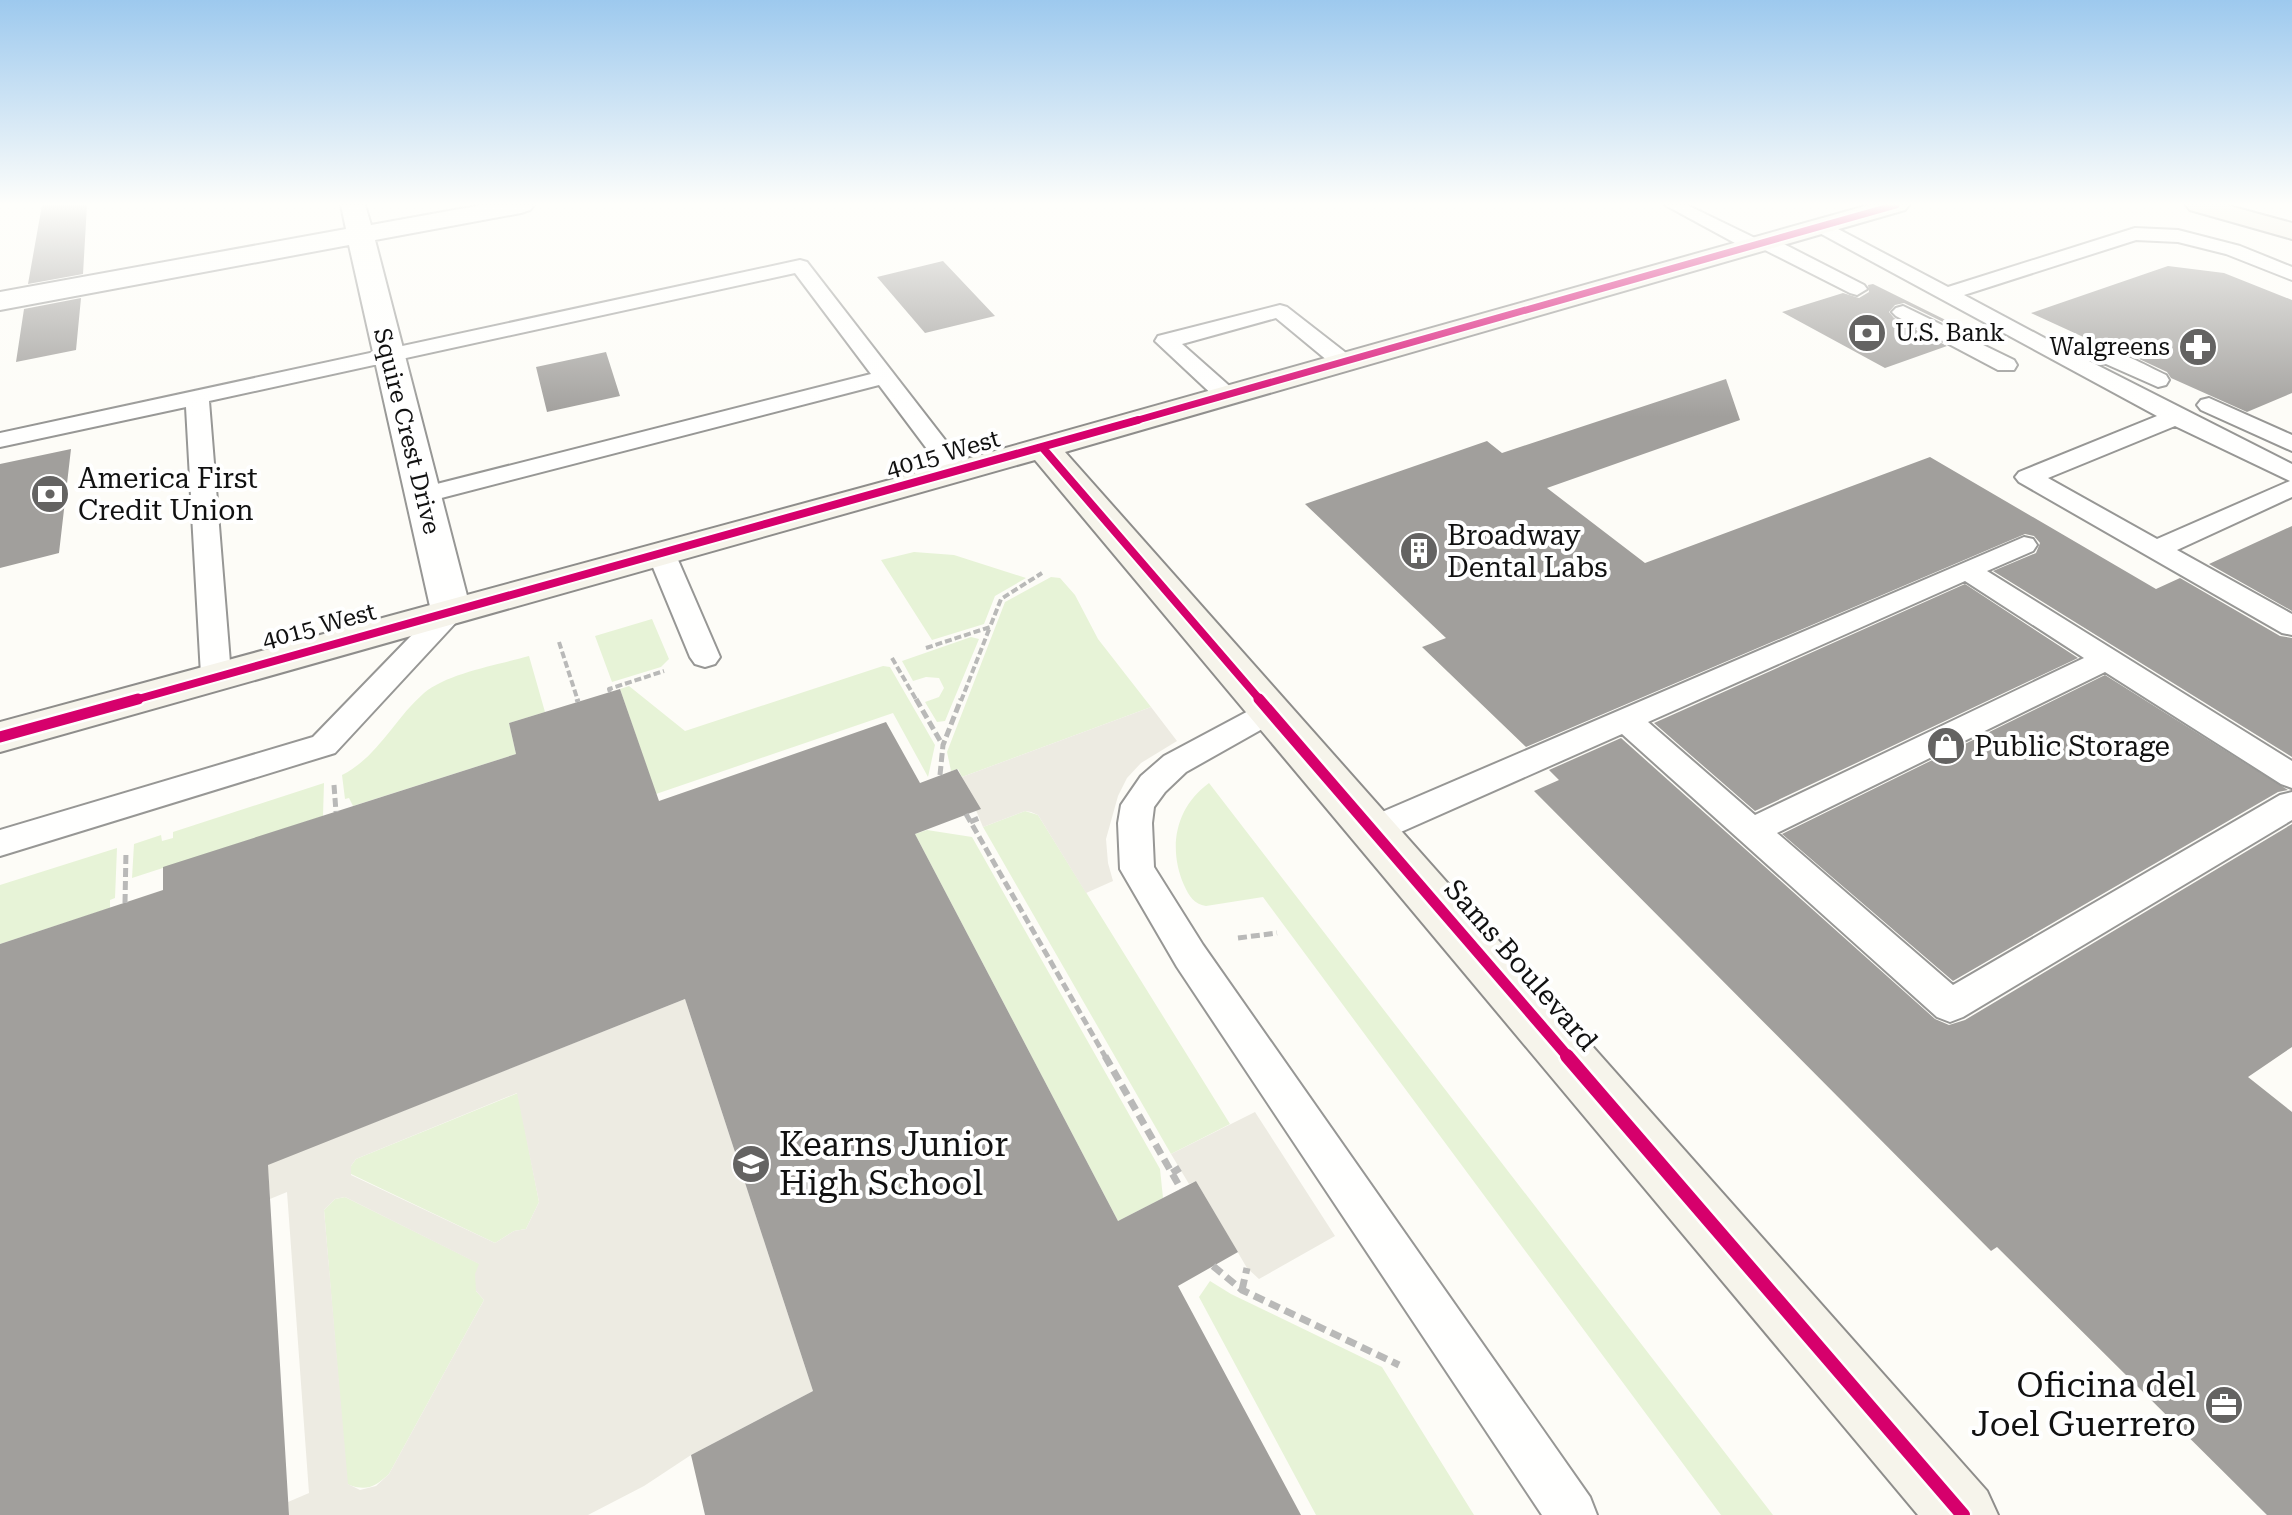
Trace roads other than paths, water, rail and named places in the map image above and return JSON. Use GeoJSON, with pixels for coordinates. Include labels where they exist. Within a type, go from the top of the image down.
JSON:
{"type":"FeatureCollection","features":[{"type":"Feature","properties":{"kind":"street"},"geometry":{"type":"LineString","coordinates":[[0,301],[112,276]]}},
{"type":"Feature","properties":{"kind":"street","name":"Squire Crest Drive"},"geometry":{"type":"LineString","coordinates":[[369,276],[451,611]]}},
{"type":"Feature","properties":{"kind":"street","name":"4015 West"},"geometry":{"type":"LineString","coordinates":[[0,737],[957,472],[1643,276]]}},
{"type":"Feature","properties":{"kind":"street","name":"Sams Boulevard"},"geometry":{"type":"LineString","coordinates":[[1042,447],[1963,1515]]}},
{"type":"Feature","properties":{"kind":"lane"},"geometry":{"type":"LineString","coordinates":[[0,440],[755,276]]}},
{"type":"Feature","properties":{"kind":"lane"},"geometry":{"type":"LineString","coordinates":[[807,276],[957,472]]}},
{"type":"Feature","properties":{"kind":"lane"},"geometry":{"type":"LineString","coordinates":[[1829,276],[1857,289]]}},
{"type":"Feature","properties":{"kind":"lane"},"geometry":{"type":"LineString","coordinates":[[1912,276],[2176,417],[2286,466]]}},
{"type":"Feature","properties":{"kind":"lane"},"geometry":{"type":"LineString","coordinates":[[1946,294],[2004,276]]}},
{"type":"Feature","properties":{"kind":"lane"},"geometry":{"type":"LineString","coordinates":[[1226,395],[1166,341],[1280,311],[1342,361]]}},
{"type":"Feature","properties":{"kind":"lane"},"geometry":{"type":"LineString","coordinates":[[1903,312],[2006,365]]}},
{"type":"Feature","properties":{"kind":"lane"},"geometry":{"type":"LineString","coordinates":[[2055,351],[2111,358],[2158,380]]}},
{"type":"Feature","properties":{"kind":"lane"},"geometry":{"type":"LineString","coordinates":[[422,495],[885,377]]}},
{"type":"Feature","properties":{"kind":"lane"},"geometry":{"type":"LineString","coordinates":[[197,396],[216,675]]}},
{"type":"Feature","properties":{"kind":"lane"},"geometry":{"type":"LineString","coordinates":[[2209,405],[2292,444]]}},
{"type":"Feature","properties":{"kind":"lane"},"geometry":{"type":"LineString","coordinates":[[2176,417],[2028,477],[2292,626]]}},
{"type":"Feature","properties":{"kind":"lane"},"geometry":{"type":"LineString","coordinates":[[2156,549],[2292,488]]}},
{"type":"Feature","properties":{"kind":"lane"},"geometry":{"type":"LineString","coordinates":[[1373,830],[2024,545]]}},
{"type":"Feature","properties":{"kind":"lane"},"geometry":{"type":"LineString","coordinates":[[661,553],[705,657]]}},
{"type":"Feature","properties":{"kind":"lane"},"geometry":{"type":"LineString","coordinates":[[1966,570],[2292,776]]}},
{"type":"Feature","properties":{"kind":"lane"},"geometry":{"type":"LineString","coordinates":[[0,843],[324,745],[451,611]]}},
{"type":"Feature","properties":{"kind":"lane"},"geometry":{"type":"LineString","coordinates":[[1752,831],[2106,659]]}},
{"type":"Feature","properties":{"kind":"lane"},"geometry":{"type":"LineString","coordinates":[[1269,711],[1175,764],[1153,784],[1138,805],[1135,823],[1137,869],[1190,956],[1572,1515]]}},
{"type":"Feature","properties":{"kind":"lane"},"geometry":{"type":"LineString","coordinates":[[1625,719],[1950,1006],[2292,804]]}},
{"type":"Feature","properties":{"kind":"place","name":"U.S. Bank"},"geometry":{"type":"Point","coordinates":[1867,333]}},
{"type":"Feature","properties":{"kind":"place","name":"Walgreens"},"geometry":{"type":"Point","coordinates":[2198,347]}},
{"type":"Feature","properties":{"kind":"place","name":"America First Credit Union"},"geometry":{"type":"Point","coordinates":[50,494]}},
{"type":"Feature","properties":{"kind":"place","name":"Broadway Dental Labs"},"geometry":{"type":"Point","coordinates":[1419,551]}},
{"type":"Feature","properties":{"kind":"place","name":"Public Storage"},"geometry":{"type":"Point","coordinates":[1946,746]}},
{"type":"Feature","properties":{"kind":"place","name":"Kearns Junior High School"},"geometry":{"type":"Point","coordinates":[751,1164]}},
{"type":"Feature","properties":{"kind":"place","name":"Oficina del Joel Guerrero"},"geometry":{"type":"Point","coordinates":[2224,1405]}}]}
